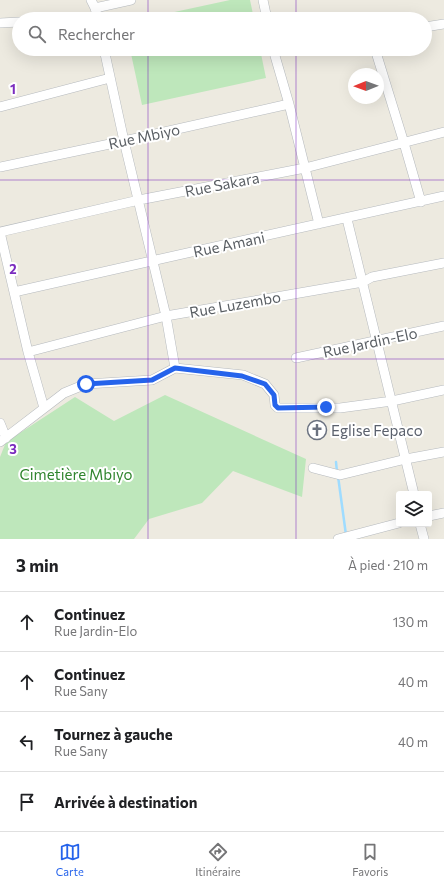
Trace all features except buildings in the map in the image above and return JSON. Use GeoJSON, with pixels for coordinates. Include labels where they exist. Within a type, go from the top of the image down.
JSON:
{"type":"FeatureCollection","features":[{"type":"Feature","properties":{"kind":"street"},"geometry":{"type":"LineString","coordinates":[[93,4],[131,0]]}},
{"type":"Feature","properties":{"kind":"street"},"geometry":{"type":"LineString","coordinates":[[263,0],[265,12]]}},
{"type":"Feature","properties":{"kind":"street"},"geometry":{"type":"LineString","coordinates":[[0,23],[12,22]]}},
{"type":"Feature","properties":{"kind":"street"},"geometry":{"type":"LineString","coordinates":[[432,26],[444,24]]}},
{"type":"Feature","properties":{"kind":"street"},"geometry":{"type":"LineString","coordinates":[[105,56],[124,141],[154,260],[175,368]]}},
{"type":"Feature","properties":{"kind":"street"},"geometry":{"type":"LineString","coordinates":[[275,56],[289,104],[319,224]]}},
{"type":"Feature","properties":{"kind":"street"},"geometry":{"type":"LineString","coordinates":[[377,56],[421,202]]}},
{"type":"Feature","properties":{"kind":"street"},"geometry":{"type":"LineString","coordinates":[[0,107],[110,78]]}},
{"type":"Feature","properties":{"kind":"street","name":"Rue Mbiyo"},"geometry":{"type":"LineString","coordinates":[[0,167],[289,104]]}},
{"type":"Feature","properties":{"kind":"street","name":"Rue Sakara"},"geometry":{"type":"LineString","coordinates":[[0,232],[139,200],[305,168],[444,132]]}},
{"type":"Feature","properties":{"kind":"street","name":"Rue Amani"},"geometry":{"type":"LineString","coordinates":[[14,292],[154,260],[347,219],[444,196]]}},
{"type":"Feature","properties":{"kind":"street"},"geometry":{"type":"LineString","coordinates":[[347,219],[378,341],[413,491]]}},
{"type":"Feature","properties":{"kind":"street"},"geometry":{"type":"LineString","coordinates":[[0,232],[28,352],[44,408]]}},
{"type":"Feature","properties":{"kind":"street","name":"Rue Luzembo"},"geometry":{"type":"LineString","coordinates":[[28,352],[166,316],[363,282],[372,277],[444,263]]}},
{"type":"Feature","properties":{"kind":"street","name":"Rue Jardin-Elo"},"geometry":{"type":"LineString","coordinates":[[296,358],[444,326]]}},
{"type":"Feature","properties":{"kind":"street"},"geometry":{"type":"LineString","coordinates":[[0,423],[3,440],[64,393],[86,384],[152,380],[175,368],[242,376],[265,384],[274,395],[275,405],[278,408],[340,408],[392,401],[444,390]]}},
{"type":"Feature","properties":{"kind":"street"},"geometry":{"type":"LineString","coordinates":[[313,468],[335,475],[444,452]]}},
{"type":"Feature","properties":{"kind":"street"},"geometry":{"type":"LineString","coordinates":[[432,515],[444,513]]}},
{"type":"Feature","properties":{"kind":"street"},"geometry":{"type":"LineString","coordinates":[[338,539],[396,524]]}},
{"type":"Feature","properties":{"kind":"street"},"geometry":{"type":"LineString","coordinates":[[421,527],[424,539]]}},
{"type":"Feature","properties":{"kind":"green space"},"geometry":{"type":"Polygon","coordinates":[[[230,0],[250,0],[253,12],[174,12],[230,0]]]}},
{"type":"Feature","properties":{"kind":"green space"},"geometry":{"type":"Polygon","coordinates":[[[132,56],[261,56],[266,78],[142,105],[132,56]]]}},
{"type":"Feature","properties":{"kind":"green space","name":"Cimetière Mbiyo"},"geometry":{"type":"Polygon","coordinates":[[[165,395],[306,459],[302,497],[233,471],[202,503],[149,519],[134,539],[0,539],[0,457],[6,442],[75,397],[114,421],[165,395]]]}},
{"type":"Feature","properties":{"kind":"waterway"},"geometry":{"type":"LineString","coordinates":[[336,462],[337,472]]}},
{"type":"Feature","properties":{"kind":"waterway"},"geometry":{"type":"LineString","coordinates":[[338,476],[346,535]]}},
{"type":"Feature","properties":{"kind":"place","name":"Eglise Fepaco"},"geometry":{"type":"Point","coordinates":[317,430]}},
{"type":"Feature","properties":{"kind":"route"},"geometry":{"type":"LineString","coordinates":[[86,384],[152,380],[175,368],[242,376],[265,384],[274,395],[275,405],[278,408],[326,407]]}}]}
